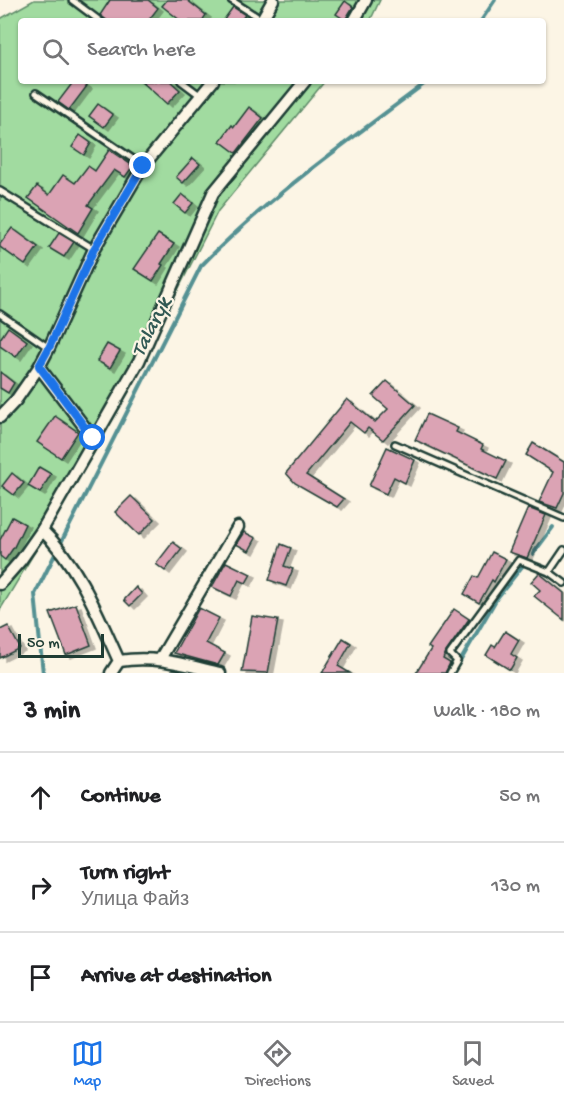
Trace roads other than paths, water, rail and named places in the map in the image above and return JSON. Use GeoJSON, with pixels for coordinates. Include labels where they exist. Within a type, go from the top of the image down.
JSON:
{"type":"FeatureCollection","features":[{"type":"Feature","properties":{"kind":"street"},"geometry":{"type":"LineString","coordinates":[[264,18],[273,0]]}},
{"type":"Feature","properties":{"kind":"street"},"geometry":{"type":"LineString","coordinates":[[356,18],[366,0]]}},
{"type":"Feature","properties":{"kind":"street"},"geometry":{"type":"LineString","coordinates":[[0,417],[16,400],[39,366],[94,249],[143,166],[211,84]]}},
{"type":"Feature","properties":{"kind":"street"},"geometry":{"type":"LineString","coordinates":[[0,584],[21,560],[42,530],[138,361],[213,193],[303,84]]}},
{"type":"Feature","properties":{"kind":"street"},"geometry":{"type":"LineString","coordinates":[[39,366],[93,438]]}},
{"type":"Feature","properties":{"kind":"street"},"geometry":{"type":"LineString","coordinates":[[160,659],[238,527]]}},
{"type":"Feature","properties":{"kind":"street"},"geometry":{"type":"LineString","coordinates":[[42,530],[52,540],[84,585],[119,661]]}},
{"type":"Feature","properties":{"kind":"street"},"geometry":{"type":"LineString","coordinates":[[111,673],[119,661],[140,658],[160,659],[220,673]]}},
{"type":"Feature","properties":{"kind":"lane"},"geometry":{"type":"LineString","coordinates":[[72,0],[96,18]]}},
{"type":"Feature","properties":{"kind":"lane"},"geometry":{"type":"LineString","coordinates":[[231,0],[258,18]]}},
{"type":"Feature","properties":{"kind":"lane"},"geometry":{"type":"LineString","coordinates":[[185,84],[201,96]]}},
{"type":"Feature","properties":{"kind":"lane"},"geometry":{"type":"LineString","coordinates":[[36,93],[143,166]]}},
{"type":"Feature","properties":{"kind":"lane"},"geometry":{"type":"LineString","coordinates":[[0,191],[94,249]]}},
{"type":"Feature","properties":{"kind":"lane"},"geometry":{"type":"LineString","coordinates":[[0,314],[49,348]]}},
{"type":"Feature","properties":{"kind":"lane"},"geometry":{"type":"LineString","coordinates":[[395,444],[564,518]]}},
{"type":"Feature","properties":{"kind":"lane"},"geometry":{"type":"LineString","coordinates":[[549,572],[564,550]]}},
{"type":"Feature","properties":{"kind":"lane"},"geometry":{"type":"LineString","coordinates":[[450,673],[457,661],[450,654],[519,560],[549,572],[564,583]]}},
{"type":"Feature","properties":{"kind":"waterway","name":"Talaryk"},"geometry":{"type":"LineString","coordinates":[[483,18],[495,0]]}},
{"type":"Feature","properties":{"kind":"waterway","name":"Talaryk"},"geometry":{"type":"LineString","coordinates":[[43,673],[35,594],[201,266],[282,192],[424,84]]}},
{"type":"Feature","properties":{"kind":"waterway"},"geometry":{"type":"LineString","coordinates":[[533,554],[553,527]]}},
{"type":"Feature","properties":{"kind":"waterway"},"geometry":{"type":"LineString","coordinates":[[458,665],[497,598],[524,564]]}}]}
